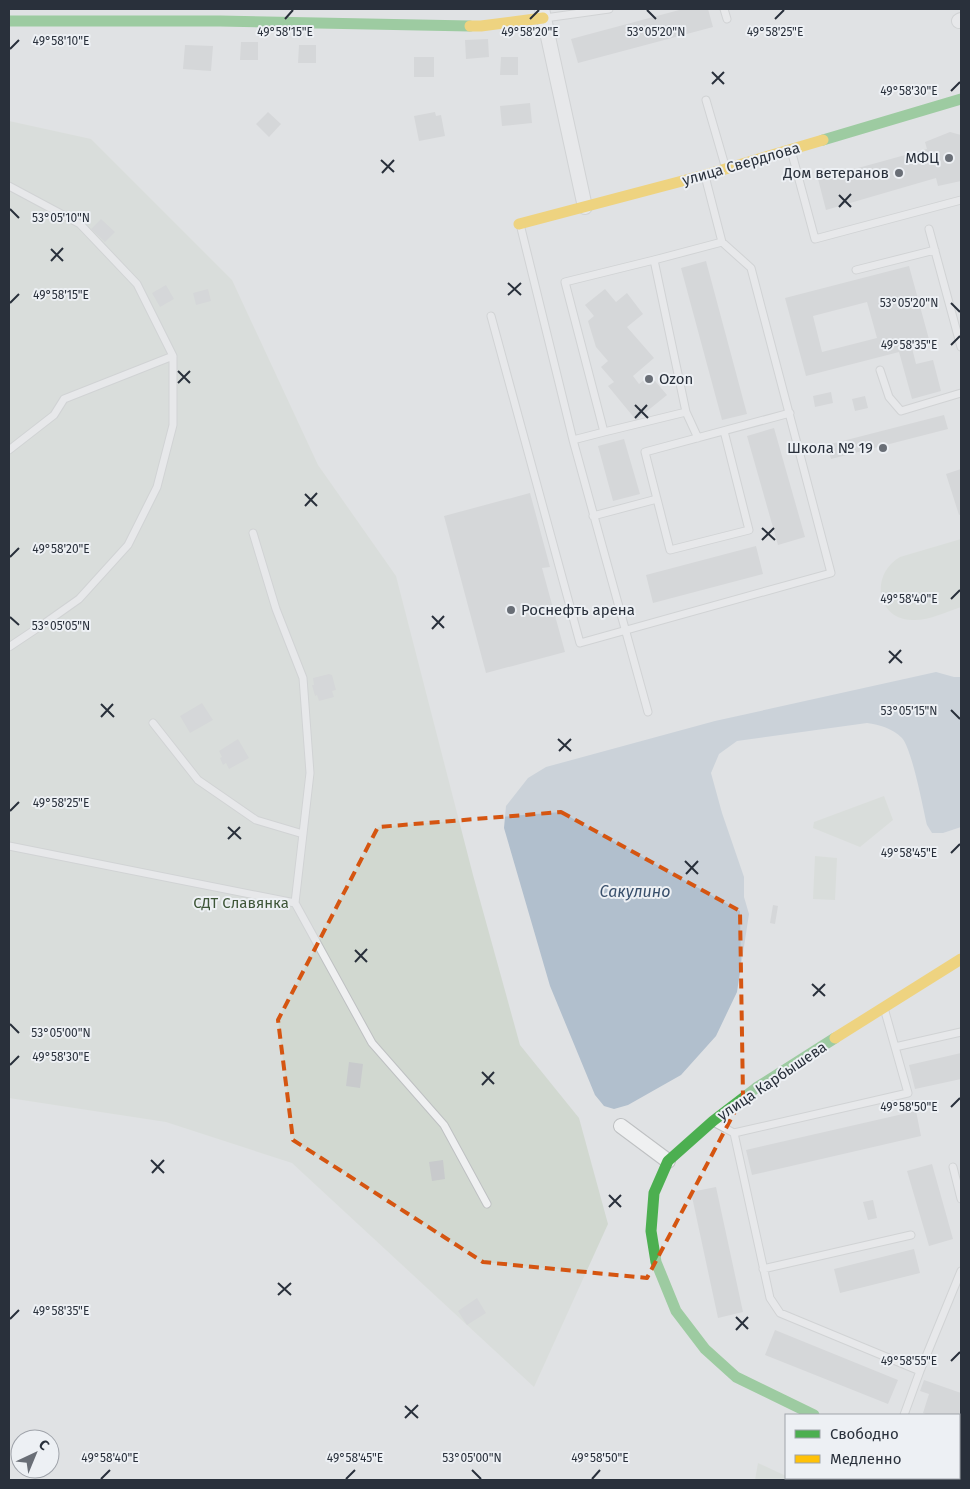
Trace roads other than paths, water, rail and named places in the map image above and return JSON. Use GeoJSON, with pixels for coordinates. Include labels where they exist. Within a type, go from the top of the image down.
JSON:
{"type":"FeatureCollection","features":[{"type":"Feature","properties":{"kind":"street"},"geometry":{"type":"LineString","coordinates":[[13,17],[220,15],[481,26],[543,14],[584,207]]}},
{"type":"Feature","properties":{"kind":"street","name":"улица Свердлова"},"geometry":{"type":"LineString","coordinates":[[520,224],[705,176],[961,99]]}},
{"type":"Feature","properties":{"kind":"street","name":"улица Карбышева"},"geometry":{"type":"LineString","coordinates":[[812,1414],[736,1377],[705,1349],[676,1311],[656,1262],[651,1231],[654,1193],[668,1161],[713,1121],[756,1088],[961,959]]}},
{"type":"Feature","properties":{"kind":"street"},"geometry":{"type":"LineString","coordinates":[[621,1126],[668,1161]]}},
{"type":"Feature","properties":{"kind":"lane"},"geometry":{"type":"LineString","coordinates":[[543,14],[609,9]]}},
{"type":"Feature","properties":{"kind":"lane"},"geometry":{"type":"LineString","coordinates":[[724,9],[727,20]]}},
{"type":"Feature","properties":{"kind":"lane"},"geometry":{"type":"LineString","coordinates":[[706,100],[726,169]]}},
{"type":"Feature","properties":{"kind":"lane"},"geometry":{"type":"LineString","coordinates":[[791,150],[815,239],[961,200]]}},
{"type":"Feature","properties":{"kind":"lane"},"geometry":{"type":"LineString","coordinates":[[491,316],[580,643],[831,573],[751,268],[722,242],[705,176]]}},
{"type":"Feature","properties":{"kind":"lane"},"geometry":{"type":"LineString","coordinates":[[9,186],[80,224],[136,284],[173,356],[173,425],[157,487],[128,545],[79,599],[9,646]]}},
{"type":"Feature","properties":{"kind":"lane"},"geometry":{"type":"LineString","coordinates":[[520,224],[572,440],[648,712]]}},
{"type":"Feature","properties":{"kind":"lane"},"geometry":{"type":"LineString","coordinates":[[929,229],[961,347]]}},
{"type":"Feature","properties":{"kind":"lane"},"geometry":{"type":"LineString","coordinates":[[604,432],[564,282],[722,242]]}},
{"type":"Feature","properties":{"kind":"lane"},"geometry":{"type":"LineString","coordinates":[[856,270],[935,250]]}},
{"type":"Feature","properties":{"kind":"lane"},"geometry":{"type":"LineString","coordinates":[[654,260],[686,412],[698,438]]}},
{"type":"Feature","properties":{"kind":"lane"},"geometry":{"type":"LineString","coordinates":[[9,450],[54,414],[64,399],[173,356]]}},
{"type":"Feature","properties":{"kind":"lane"},"geometry":{"type":"LineString","coordinates":[[880,370],[889,397],[901,411],[961,393]]}},
{"type":"Feature","properties":{"kind":"lane"},"geometry":{"type":"LineString","coordinates":[[572,440],[686,412]]}},
{"type":"Feature","properties":{"kind":"lane"},"geometry":{"type":"LineString","coordinates":[[724,431],[749,530],[670,550],[645,452],[790,413]]}},
{"type":"Feature","properties":{"kind":"lane"},"geometry":{"type":"LineString","coordinates":[[593,516],[657,499]]}},
{"type":"Feature","properties":{"kind":"lane"},"geometry":{"type":"LineString","coordinates":[[253,533],[276,608],[303,678],[310,773],[296,903],[372,1043],[444,1125],[487,1204]]}},
{"type":"Feature","properties":{"kind":"lane"},"geometry":{"type":"LineString","coordinates":[[153,723],[198,780],[256,820],[303,834]]}},
{"type":"Feature","properties":{"kind":"lane"},"geometry":{"type":"LineString","coordinates":[[9,846],[296,903]]}},
{"type":"Feature","properties":{"kind":"lane"},"geometry":{"type":"LineString","coordinates":[[713,1121],[734,1133],[908,1093],[884,1007]]}},
{"type":"Feature","properties":{"kind":"lane"},"geometry":{"type":"LineString","coordinates":[[895,1047],[961,1032]]}},
{"type":"Feature","properties":{"kind":"lane"},"geometry":{"type":"LineString","coordinates":[[734,1133],[770,1298],[780,1313],[920,1371]]}},
{"type":"Feature","properties":{"kind":"lane"},"geometry":{"type":"LineString","coordinates":[[953,1167],[961,1199]]}},
{"type":"Feature","properties":{"kind":"lane"},"geometry":{"type":"LineString","coordinates":[[763,1269],[911,1235]]}},
{"type":"Feature","properties":{"kind":"lane"},"geometry":{"type":"LineString","coordinates":[[904,1414],[961,1271]]}},
{"type":"Feature","properties":{"kind":"water","name":"Сакулино"},"geometry":{"type":"Polygon","coordinates":[[[936,672],[961,677],[961,827],[943,833],[932,833],[927,825],[906,744],[902,738],[890,729],[881,726],[867,723],[737,741],[719,754],[711,773],[722,813],[744,877],[744,897],[749,914],[737,992],[716,1036],[681,1075],[628,1105],[614,1109],[604,1106],[595,1095],[550,986],[504,828],[506,806],[528,778],[546,767],[715,721],[936,672]]]}},
{"type":"Feature","properties":{"kind":"place","name":"МФЦ"},"geometry":{"type":"Point","coordinates":[949,158]}},
{"type":"Feature","properties":{"kind":"place","name":"Дом ветеранов"},"geometry":{"type":"Point","coordinates":[899,173]}},
{"type":"Feature","properties":{"kind":"place","name":"Ozon"},"geometry":{"type":"Point","coordinates":[649,379]}},
{"type":"Feature","properties":{"kind":"place","name":"Школа № 19"},"geometry":{"type":"Point","coordinates":[883,448]}},
{"type":"Feature","properties":{"kind":"place","name":"Роснефть арена"},"geometry":{"type":"Point","coordinates":[511,610]}},
{"type":"Feature","properties":{"kind":"park label","name":"СДТ Славянка"},"geometry":{"type":"Point","coordinates":[241,903]}}]}
